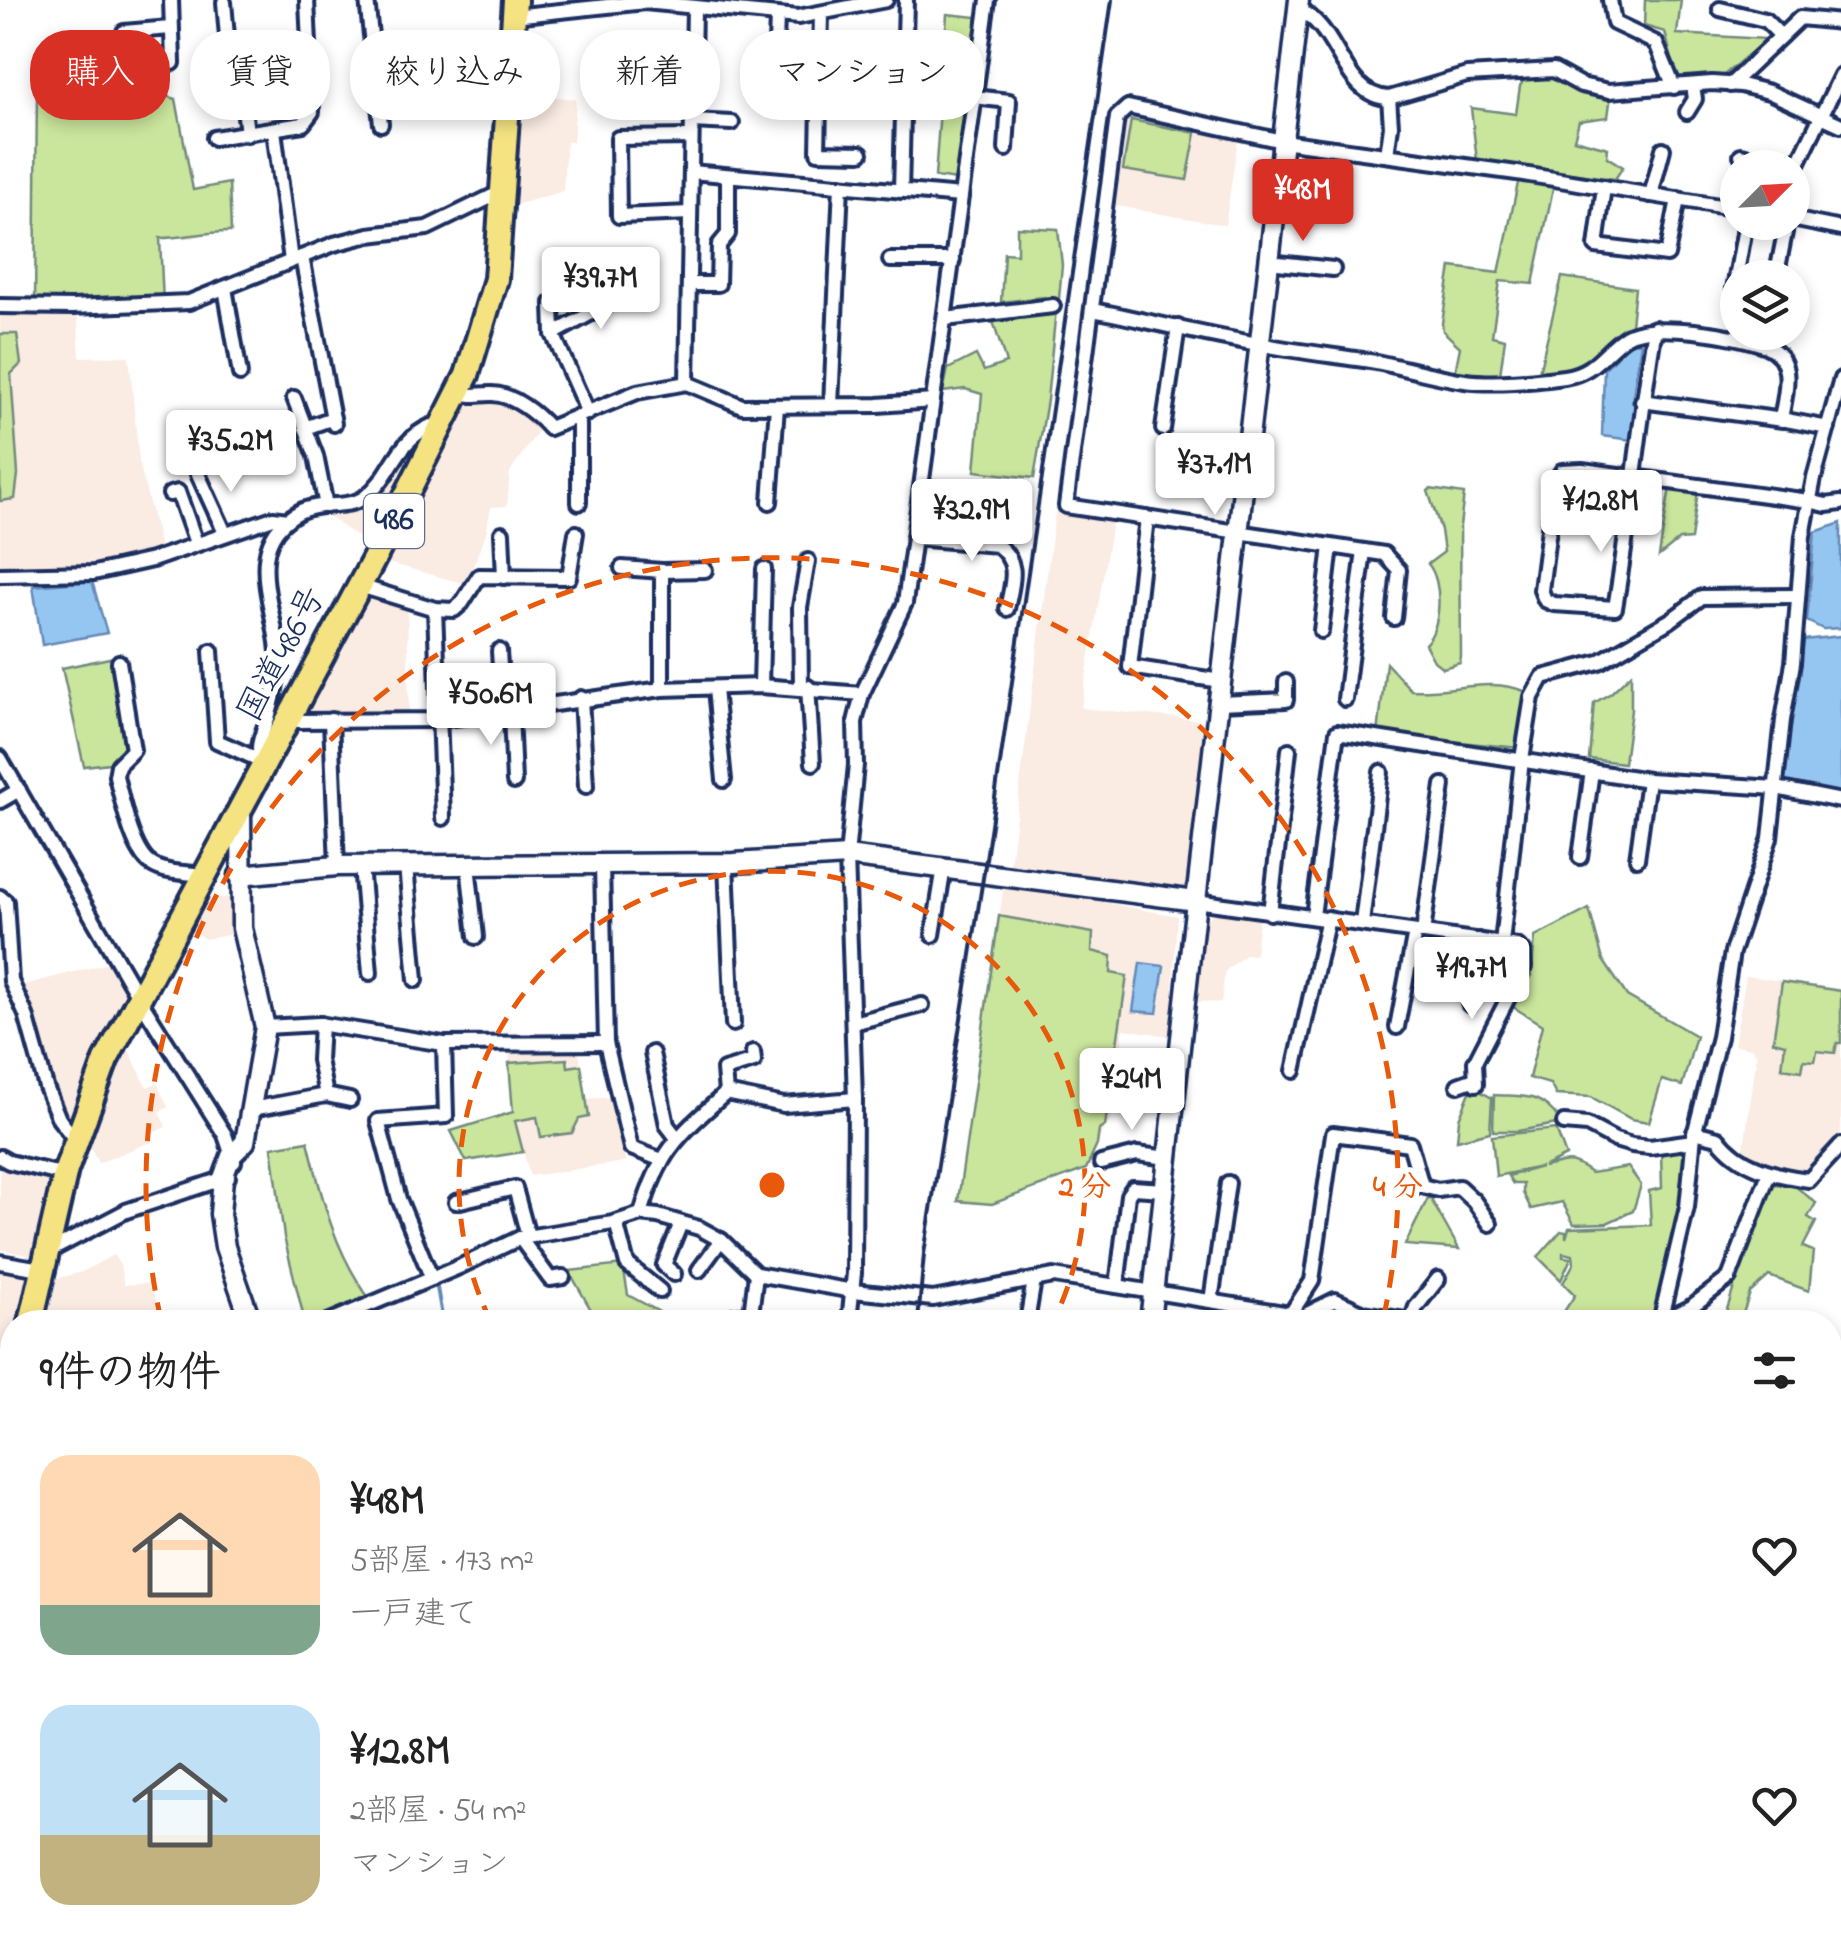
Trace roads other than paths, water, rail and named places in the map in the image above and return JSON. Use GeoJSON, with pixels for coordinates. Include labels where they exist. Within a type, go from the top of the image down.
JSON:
{"type":"FeatureCollection","features":[{"type":"Feature","properties":{"kind":"highway","name":"国道486号"},"geometry":{"type":"LineString","coordinates":[[33,1310],[66,1174],[106,1060],[292,716],[460,392],[496,279],[514,8]]}},
{"type":"Feature","properties":{"kind":"street"},"geometry":{"type":"LineString","coordinates":[[170,28],[171,0]]}},
{"type":"Feature","properties":{"kind":"street"},"geometry":{"type":"LineString","coordinates":[[214,138],[303,124],[312,112],[307,0]]}},
{"type":"Feature","properties":{"kind":"street"},"geometry":{"type":"LineString","coordinates":[[367,0],[381,124]]}},
{"type":"Feature","properties":{"kind":"street"},"geometry":{"type":"LineString","coordinates":[[514,8],[645,1],[694,8],[743,6],[778,16],[886,0]]}},
{"type":"Feature","properties":{"kind":"street"},"geometry":{"type":"LineString","coordinates":[[901,190],[906,0]]}},
{"type":"Feature","properties":{"kind":"street"},"geometry":{"type":"LineString","coordinates":[[984,30],[988,0]]}},
{"type":"Feature","properties":{"kind":"street"},"geometry":{"type":"LineString","coordinates":[[1610,0],[1614,23],[1656,43],[1674,86]]}},
{"type":"Feature","properties":{"kind":"street"},"geometry":{"type":"LineString","coordinates":[[224,2],[230,71],[242,88],[247,134]]}},
{"type":"Feature","properties":{"kind":"street"},"geometry":{"type":"LineString","coordinates":[[1299,5],[1312,16],[1359,86],[1377,97],[1390,98],[1467,75],[1554,70],[1581,85],[1609,91],[1730,85],[1769,92],[1841,126]]}},
{"type":"Feature","properties":{"kind":"street"},"geometry":{"type":"LineString","coordinates":[[1151,1310],[1299,5]]}},
{"type":"Feature","properties":{"kind":"street"},"geometry":{"type":"LineString","coordinates":[[694,8],[694,30]]}},
{"type":"Feature","properties":{"kind":"street"},"geometry":{"type":"LineString","coordinates":[[1720,9],[1764,20],[1781,36]]}},
{"type":"Feature","properties":{"kind":"street"},"geometry":{"type":"LineString","coordinates":[[821,12],[821,30]]}},
{"type":"Feature","properties":{"kind":"street"},"geometry":{"type":"LineString","coordinates":[[777,30],[778,16]]}},
{"type":"Feature","properties":{"kind":"street"},"geometry":{"type":"LineString","coordinates":[[1730,85],[1800,18],[1841,22]]}},
{"type":"Feature","properties":{"kind":"street"},"geometry":{"type":"LineString","coordinates":[[1805,150],[1841,75]]}},
{"type":"Feature","properties":{"kind":"street"},"geometry":{"type":"LineString","coordinates":[[1687,112],[1695,99],[1694,85]]}},
{"type":"Feature","properties":{"kind":"street"},"geometry":{"type":"LineString","coordinates":[[1387,155],[1390,98]]}},
{"type":"Feature","properties":{"kind":"street"},"geometry":{"type":"LineString","coordinates":[[984,99],[1008,102],[1006,149]]}},
{"type":"Feature","properties":{"kind":"street"},"geometry":{"type":"LineString","coordinates":[[1394,618],[1399,570],[1384,554],[1066,506],[1118,117],[1128,108],[1282,141],[1720,206]]}},
{"type":"Feature","properties":{"kind":"street"},"geometry":{"type":"LineString","coordinates":[[687,383],[692,120],[732,123]]}},
{"type":"Feature","properties":{"kind":"street"},"geometry":{"type":"LineString","coordinates":[[819,120],[818,152],[861,153]]}},
{"type":"Feature","properties":{"kind":"street"},"geometry":{"type":"LineString","coordinates":[[851,1310],[855,1099],[847,856],[856,765],[855,722],[862,694],[906,603],[971,120]]}},
{"type":"Feature","properties":{"kind":"street"},"geometry":{"type":"LineString","coordinates":[[274,130],[296,259],[334,421],[304,428]]}},
{"type":"Feature","properties":{"kind":"street"},"geometry":{"type":"LineString","coordinates":[[690,213],[619,216],[618,138],[691,137]]}},
{"type":"Feature","properties":{"kind":"street"},"geometry":{"type":"LineString","coordinates":[[1651,195],[1663,149]]}},
{"type":"Feature","properties":{"kind":"street"},"geometry":{"type":"LineString","coordinates":[[691,172],[961,196]]}},
{"type":"Feature","properties":{"kind":"street"},"geometry":{"type":"LineString","coordinates":[[688,284],[718,284],[719,245],[728,234],[728,176]]}},
{"type":"Feature","properties":{"kind":"street"},"geometry":{"type":"LineString","coordinates":[[831,405],[841,185]]}},
{"type":"Feature","properties":{"kind":"street"},"geometry":{"type":"LineString","coordinates":[[1604,188],[1596,246],[1668,255],[1678,200]]}},
{"type":"Feature","properties":{"kind":"street"},"geometry":{"type":"LineString","coordinates":[[0,306],[72,308],[189,302],[369,235],[427,228],[496,195],[504,195]]}},
{"type":"Feature","properties":{"kind":"street"},"geometry":{"type":"LineString","coordinates":[[1810,224],[1841,229]]}},
{"type":"Feature","properties":{"kind":"street"},"geometry":{"type":"LineString","coordinates":[[890,260],[953,260]]}},
{"type":"Feature","properties":{"kind":"street"},"geometry":{"type":"LineString","coordinates":[[1269,262],[1333,269]]}},
{"type":"Feature","properties":{"kind":"street"},"geometry":{"type":"LineString","coordinates":[[553,334],[608,304],[608,286],[619,286]]}},
{"type":"Feature","properties":{"kind":"street"},"geometry":{"type":"LineString","coordinates":[[225,288],[240,374]]}},
{"type":"Feature","properties":{"kind":"street"},"geometry":{"type":"LineString","coordinates":[[552,302],[553,334],[582,415],[579,503]]}},
{"type":"Feature","properties":{"kind":"street"},"geometry":{"type":"LineString","coordinates":[[945,318],[1053,306]]}},
{"type":"Feature","properties":{"kind":"street"},"geometry":{"type":"LineString","coordinates":[[1093,310],[1468,382],[1537,380],[1584,372],[1630,334],[1655,328],[1714,335],[1764,345],[1786,362],[1780,419],[1783,420]]}},
{"type":"Feature","properties":{"kind":"street"},"geometry":{"type":"LineString","coordinates":[[1163,428],[1178,327]]}},
{"type":"Feature","properties":{"kind":"street"},"geometry":{"type":"LineString","coordinates":[[1655,328],[1642,401],[1632,477],[1615,608],[1544,600],[1542,590],[1557,476],[1570,469],[1632,477],[1809,501],[1826,505],[1841,503]]}},
{"type":"Feature","properties":{"kind":"street"},"geometry":{"type":"LineString","coordinates":[[1663,1310],[1688,1207],[1693,1137],[1719,1037],[1732,952],[1770,838],[1809,501],[1841,379]]}},
{"type":"Feature","properties":{"kind":"street"},"geometry":{"type":"LineString","coordinates":[[460,392],[471,397],[494,394],[524,406],[548,428],[637,392],[687,383],[734,404],[932,400]]}},
{"type":"Feature","properties":{"kind":"street"},"geometry":{"type":"LineString","coordinates":[[294,398],[316,456],[326,506]]}},
{"type":"Feature","properties":{"kind":"street"},"geometry":{"type":"LineString","coordinates":[[1642,401],[1828,428]]}},
{"type":"Feature","properties":{"kind":"street"},"geometry":{"type":"LineString","coordinates":[[770,502],[777,406]]}},
{"type":"Feature","properties":{"kind":"street"},"geometry":{"type":"LineString","coordinates":[[264,762],[259,747],[276,690],[279,660],[269,613],[265,562],[272,541],[287,520],[312,506],[360,501],[379,482],[407,439],[431,426],[442,430]]}},
{"type":"Feature","properties":{"kind":"street"},"geometry":{"type":"LineString","coordinates":[[198,474],[225,534]]}},
{"type":"Feature","properties":{"kind":"street"},"geometry":{"type":"LineString","coordinates":[[170,494],[178,492],[196,543]]}},
{"type":"Feature","properties":{"kind":"street"},"geometry":{"type":"LineString","coordinates":[[0,575],[94,573],[152,560],[273,518],[287,520]]}},
{"type":"Feature","properties":{"kind":"street"},"geometry":{"type":"LineString","coordinates":[[1147,518],[1130,667],[1221,682]]}},
{"type":"Feature","properties":{"kind":"street"},"geometry":{"type":"LineString","coordinates":[[360,586],[435,609],[454,610],[479,576],[569,577],[576,532]]}},
{"type":"Feature","properties":{"kind":"street"},"geometry":{"type":"LineString","coordinates":[[502,533],[504,577]]}},
{"type":"Feature","properties":{"kind":"street"},"geometry":{"type":"LineString","coordinates":[[915,538],[997,545],[1007,552],[1015,567],[1007,609]]}},
{"type":"Feature","properties":{"kind":"street"},"geometry":{"type":"LineString","coordinates":[[1321,631],[1331,546]]}},
{"type":"Feature","properties":{"kind":"street"},"geometry":{"type":"LineString","coordinates":[[1345,698],[1364,551]]}},
{"type":"Feature","properties":{"kind":"street"},"geometry":{"type":"LineString","coordinates":[[808,560],[800,607],[813,764]]}},
{"type":"Feature","properties":{"kind":"street"},"geometry":{"type":"LineString","coordinates":[[622,568],[705,570]]}},
{"type":"Feature","properties":{"kind":"street"},"geometry":{"type":"LineString","coordinates":[[762,686],[764,570]]}},
{"type":"Feature","properties":{"kind":"street"},"geometry":{"type":"LineString","coordinates":[[662,571],[662,689]]}},
{"type":"Feature","properties":{"kind":"street"},"geometry":{"type":"LineString","coordinates":[[1502,943],[1522,759],[1532,696],[1544,677],[1599,662],[1702,596],[1798,596]]}},
{"type":"Feature","properties":{"kind":"street"},"geometry":{"type":"LineString","coordinates":[[435,609],[443,818]]}},
{"type":"Feature","properties":{"kind":"street"},"geometry":{"type":"LineString","coordinates":[[211,651],[217,741],[264,762]]}},
{"type":"Feature","properties":{"kind":"street"},"geometry":{"type":"LineString","coordinates":[[498,651],[514,782]]}},
{"type":"Feature","properties":{"kind":"street"},"geometry":{"type":"LineString","coordinates":[[119,662],[132,750],[118,765],[116,776],[136,841],[148,863],[206,875]]}},
{"type":"Feature","properties":{"kind":"street"},"geometry":{"type":"LineString","coordinates":[[1218,703],[1286,700],[1286,682]]}},
{"type":"Feature","properties":{"kind":"street"},"geometry":{"type":"LineString","coordinates":[[292,716],[298,720],[440,720],[662,689],[804,687],[862,694]]}},
{"type":"Feature","properties":{"kind":"street"},"geometry":{"type":"LineString","coordinates":[[714,689],[724,780]]}},
{"type":"Feature","properties":{"kind":"street"},"geometry":{"type":"LineString","coordinates":[[581,698],[586,786]]}},
{"type":"Feature","properties":{"kind":"street"},"geometry":{"type":"LineString","coordinates":[[331,720],[337,866]]}},
{"type":"Feature","properties":{"kind":"street"},"geometry":{"type":"LineString","coordinates":[[1312,916],[1337,732],[1648,780],[1776,788],[1841,801]]}},
{"type":"Feature","properties":{"kind":"street"},"geometry":{"type":"LineString","coordinates":[[1270,913],[1289,750]]}},
{"type":"Feature","properties":{"kind":"street"},"geometry":{"type":"LineString","coordinates":[[0,758],[140,1000],[225,1135],[228,1169],[220,1214],[225,1247],[247,1310]]}},
{"type":"Feature","properties":{"kind":"street"},"geometry":{"type":"LineString","coordinates":[[1580,856],[1592,771]]}},
{"type":"Feature","properties":{"kind":"street"},"geometry":{"type":"LineString","coordinates":[[1362,924],[1381,772]]}},
{"type":"Feature","properties":{"kind":"street"},"geometry":{"type":"LineString","coordinates":[[1637,859],[1648,780]]}},
{"type":"Feature","properties":{"kind":"street"},"geometry":{"type":"LineString","coordinates":[[1397,1027],[1419,932],[1443,785]]}},
{"type":"Feature","properties":{"kind":"street"},"geometry":{"type":"LineString","coordinates":[[0,801],[19,790]]}},
{"type":"Feature","properties":{"kind":"street"},"geometry":{"type":"LineString","coordinates":[[0,1262],[43,1262],[126,1211],[228,1169],[245,1142],[265,1026],[242,928],[241,807]]}},
{"type":"Feature","properties":{"kind":"street"},"geometry":{"type":"LineString","coordinates":[[239,875],[337,866],[726,864],[847,856],[1517,946],[1523,951],[1524,967],[1475,1062],[1476,1082],[1458,1085]]}},
{"type":"Feature","properties":{"kind":"street"},"geometry":{"type":"LineString","coordinates":[[726,864],[733,1024]]}},
{"type":"Feature","properties":{"kind":"street"},"geometry":{"type":"LineString","coordinates":[[406,865],[416,980]]}},
{"type":"Feature","properties":{"kind":"street"},"geometry":{"type":"LineString","coordinates":[[468,865],[476,937]]}},
{"type":"Feature","properties":{"kind":"street"},"geometry":{"type":"LineString","coordinates":[[602,865],[606,1043],[631,1148],[662,1160]]}},
{"type":"Feature","properties":{"kind":"street"},"geometry":{"type":"LineString","coordinates":[[361,866],[370,974]]}},
{"type":"Feature","properties":{"kind":"street"},"geometry":{"type":"LineString","coordinates":[[933,935],[944,867]]}},
{"type":"Feature","properties":{"kind":"street"},"geometry":{"type":"LineString","coordinates":[[0,897],[6,902],[12,981],[46,1087],[59,1119],[77,1142]]}},
{"type":"Feature","properties":{"kind":"street"},"geometry":{"type":"LineString","coordinates":[[1294,1071],[1328,918]]}},
{"type":"Feature","properties":{"kind":"street"},"geometry":{"type":"LineString","coordinates":[[1469,1004],[1478,940]]}},
{"type":"Feature","properties":{"kind":"street"},"geometry":{"type":"LineString","coordinates":[[853,1023],[922,1004]]}},
{"type":"Feature","properties":{"kind":"street"},"geometry":{"type":"LineString","coordinates":[[265,1026],[321,1024],[444,1044],[606,1043]]}},
{"type":"Feature","properties":{"kind":"street"},"geometry":{"type":"LineString","coordinates":[[321,1024],[319,1060],[326,1095]]}},
{"type":"Feature","properties":{"kind":"street"},"geometry":{"type":"LineString","coordinates":[[432,1279],[399,1199],[378,1121],[446,1116],[444,1044]]}},
{"type":"Feature","properties":{"kind":"street"},"geometry":{"type":"LineString","coordinates":[[652,1052],[667,1125],[677,1138]]}},
{"type":"Feature","properties":{"kind":"street"},"geometry":{"type":"LineString","coordinates":[[726,1093],[724,1070],[754,1061],[753,1052]]}},
{"type":"Feature","properties":{"kind":"street"},"geometry":{"type":"LineString","coordinates":[[726,1093],[784,1105],[855,1099]]}},
{"type":"Feature","properties":{"kind":"street"},"geometry":{"type":"LineString","coordinates":[[641,1214],[662,1160],[677,1138],[726,1093]]}},
{"type":"Feature","properties":{"kind":"street"},"geometry":{"type":"LineString","coordinates":[[252,1109],[326,1095],[350,1100]]}},
{"type":"Feature","properties":{"kind":"street"},"geometry":{"type":"LineString","coordinates":[[1564,1122],[1588,1126],[1615,1140],[1650,1146],[1693,1137],[1718,1138],[1727,1150],[1770,1173],[1809,1180],[1841,1144]]}},
{"type":"Feature","properties":{"kind":"street"},"geometry":{"type":"LineString","coordinates":[[1299,1310],[1312,1281],[1333,1134],[1410,1144],[1422,1186],[1438,1190],[1460,1186],[1490,1224]]}},
{"type":"Feature","properties":{"kind":"street"},"geometry":{"type":"LineString","coordinates":[[1101,1163],[1137,1154],[1168,1158]]}},
{"type":"Feature","properties":{"kind":"street"},"geometry":{"type":"LineString","coordinates":[[0,1157],[66,1174]]}},
{"type":"Feature","properties":{"kind":"street"},"geometry":{"type":"LineString","coordinates":[[1685,1310],[1729,1278],[1770,1173]]}},
{"type":"Feature","properties":{"kind":"street"},"geometry":{"type":"LineString","coordinates":[[1211,1302],[1228,1183]]}},
{"type":"Feature","properties":{"kind":"street"},"geometry":{"type":"LineString","coordinates":[[456,1202],[515,1188],[524,1237],[550,1279],[563,1278]]}},
{"type":"Feature","properties":{"kind":"street"},"geometry":{"type":"LineString","coordinates":[[1117,1286],[1128,1194],[1133,1188],[1164,1190]]}},
{"type":"Feature","properties":{"kind":"street"},"geometry":{"type":"LineString","coordinates":[[357,1310],[524,1237],[616,1222],[641,1214],[681,1223],[721,1240],[756,1274],[853,1291],[932,1299],[1054,1276],[1253,1310]]}},
{"type":"Feature","properties":{"kind":"street"},"geometry":{"type":"LineString","coordinates":[[616,1222],[626,1264],[660,1290]]}},
{"type":"Feature","properties":{"kind":"street"},"geometry":{"type":"LineString","coordinates":[[674,1274],[664,1265],[681,1223]]}},
{"type":"Feature","properties":{"kind":"street"},"geometry":{"type":"LineString","coordinates":[[699,1270],[721,1240]]}},
{"type":"Feature","properties":{"kind":"street"},"geometry":{"type":"LineString","coordinates":[[752,1310],[756,1274]]}},
{"type":"Feature","properties":{"kind":"street"},"geometry":{"type":"LineString","coordinates":[[1416,1310],[1438,1279]]}},
{"type":"Feature","properties":{"kind":"street"},"geometry":{"type":"LineString","coordinates":[[1029,1310],[1034,1280]]}},
{"type":"Feature","properties":{"kind":"street"},"geometry":{"type":"LineString","coordinates":[[1314,1310],[1335,1300],[1359,1310]]}},
{"type":"Feature","properties":{"kind":"water"},"geometry":{"type":"Polygon","coordinates":[[[1631,342],[1641,343],[1632,402],[1638,403],[1632,440],[1602,436],[1604,369],[1631,342]]]}},
{"type":"Feature","properties":{"kind":"water"},"geometry":{"type":"Polygon","coordinates":[[[1841,523],[1841,628],[1823,629],[1807,621],[1815,532],[1841,523]]]}},
{"type":"Feature","properties":{"kind":"water"},"geometry":{"type":"Polygon","coordinates":[[[92,581],[107,633],[42,645],[33,586],[92,581]]]}},
{"type":"Feature","properties":{"kind":"water"},"geometry":{"type":"Polygon","coordinates":[[[1841,636],[1841,795],[1781,781],[1804,640],[1841,636]]]}},
{"type":"Feature","properties":{"kind":"water"},"geometry":{"type":"Polygon","coordinates":[[[1140,963],[1164,966],[1157,1013],[1133,1011],[1140,963]]]}},
{"type":"Feature","properties":{"kind":"waterway"},"geometry":{"type":"LineString","coordinates":[[436,1282],[441,1310]]}},
{"type":"Feature","properties":{"kind":"railway"},"geometry":{"type":"LineString","coordinates":[[919,1310],[924,1254],[1112,0]]}}]}
